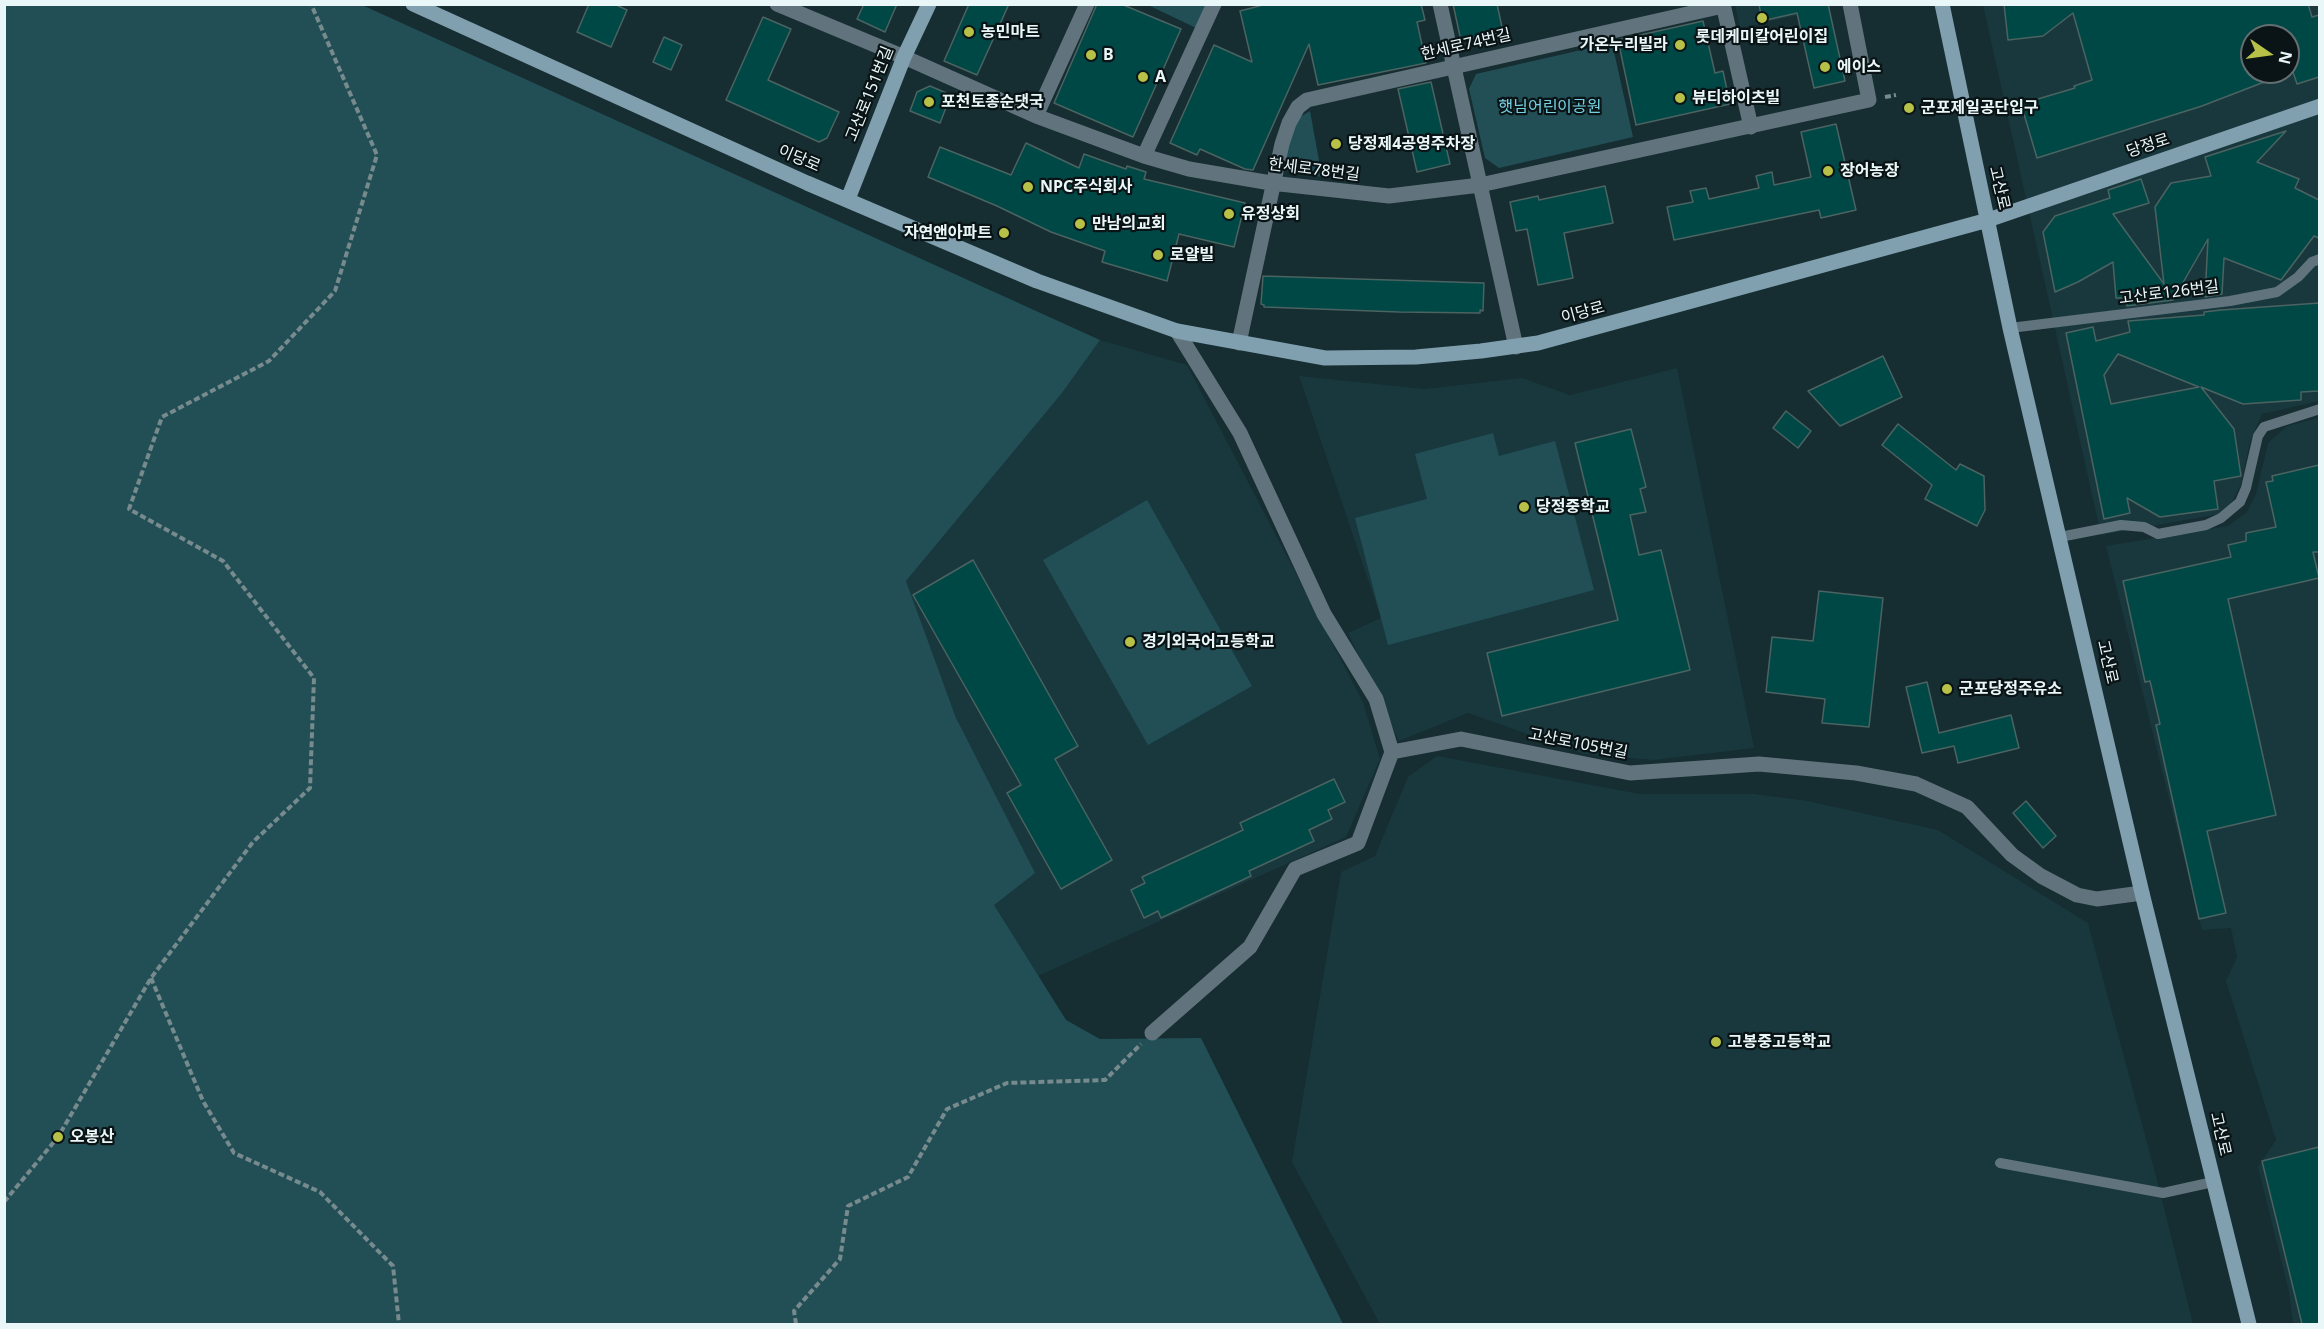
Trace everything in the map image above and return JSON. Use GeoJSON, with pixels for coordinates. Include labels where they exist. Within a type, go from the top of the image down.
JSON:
{"type":"FeatureCollection","features":[{"type":"Feature","properties":{"kind":"street","name":"이당로"},"geometry":{"type":"LineString","coordinates":[[413,4],[736,151],[1037,281],[1177,331],[1325,358],[1416,357],[1516,347],[1597,328],[1988,220]]}},
{"type":"Feature","properties":{"kind":"street","name":"한세로78번길"},"geometry":{"type":"LineString","coordinates":[[777,4],[1036,116],[1144,156],[1189,169],[1272,183],[1389,196],[1480,185],[1869,100],[1850,4]]}},
{"type":"Feature","properties":{"kind":"street","name":"고산로151번길"},"geometry":{"type":"LineString","coordinates":[[848,199],[904,57],[928,4]]}},
{"type":"Feature","properties":{"kind":"street"},"geometry":{"type":"LineString","coordinates":[[1036,116],[1087,4]]}},
{"type":"Feature","properties":{"kind":"street"},"geometry":{"type":"LineString","coordinates":[[1144,156],[1214,4]]}},
{"type":"Feature","properties":{"kind":"street"},"geometry":{"type":"LineString","coordinates":[[1440,4],[1516,347]]}},
{"type":"Feature","properties":{"kind":"street","name":"고산로"},"geometry":{"type":"LineString","coordinates":[[1942,4],[2010,328],[2142,893],[2249,1324]]}},
{"type":"Feature","properties":{"kind":"street"},"geometry":{"type":"LineString","coordinates":[[1723,5],[1751,127]]}},
{"type":"Feature","properties":{"kind":"street","name":"한세로74번길"},"geometry":{"type":"LineString","coordinates":[[1239,343],[1272,183],[1289,123],[1298,107],[1307,100],[1723,5]]}},
{"type":"Feature","properties":{"kind":"street","name":"당정로"},"geometry":{"type":"LineString","coordinates":[[1988,220],[2319,106]]}},
{"type":"Feature","properties":{"kind":"street"},"geometry":{"type":"LineString","coordinates":[[1152,1033],[1250,948],[1294,869],[1358,843],[1392,752],[1376,699],[1324,614],[1240,433],[1177,331]]}},
{"type":"Feature","properties":{"kind":"street","name":"고산로105번길"},"geometry":{"type":"LineString","coordinates":[[1392,752],[1461,738],[1630,773],[1759,764],[1856,773],[1916,784],[1967,807],[2012,855],[2077,896],[2097,899],[2142,893]]}},
{"type":"Feature","properties":{"kind":"lane","name":"고산로126번길"},"geometry":{"type":"LineString","coordinates":[[2010,328],[2230,301],[2277,292],[2298,277],[2312,262],[2319,259]]}},
{"type":"Feature","properties":{"kind":"lane"},"geometry":{"type":"LineString","coordinates":[[2060,537],[2121,525],[2144,527],[2158,534],[2206,525],[2221,518],[2240,502],[2246,488],[2258,436],[2264,427],[2319,409]]}},
{"type":"Feature","properties":{"kind":"lane"},"geometry":{"type":"LineString","coordinates":[[2000,1163],[2163,1193],[2213,1182]]}},
{"type":"Feature","properties":{"kind":"path"},"geometry":{"type":"LineString","coordinates":[[4,1202],[58,1137],[151,978],[253,842],[310,788],[314,678],[223,561],[129,509],[162,417],[269,361],[335,291],[377,155],[311,4]]}},
{"type":"Feature","properties":{"kind":"path"},"geometry":{"type":"LineString","coordinates":[[151,978],[203,1101],[234,1153],[320,1192],[393,1266],[399,1324]]}},
{"type":"Feature","properties":{"kind":"path"},"geometry":{"type":"LineString","coordinates":[[796,1324],[794,1311],[840,1259],[848,1206],[908,1177],[947,1109],[1007,1083],[1105,1080],[1152,1033]]}},
{"type":"Feature","properties":{"kind":"shaded area","name":"롯데케미칼어린이집"},"geometry":{"type":"Polygon","coordinates":[[[1829,4],[1830,8],[1740,28],[1735,5],[1829,4]]]}},
{"type":"Feature","properties":{"kind":"shaded area"},"geometry":{"type":"Polygon","coordinates":[[[1983,5],[2319,5],[2319,401],[2262,414],[2250,442],[2241,484],[2231,504],[2219,514],[2101,535],[1983,5]]]}},
{"type":"Feature","properties":{"kind":"shaded area","name":"경기외국어고등학교"},"geometry":{"type":"Polygon","coordinates":[[[1100,340],[1187,365],[1363,702],[1380,759],[1346,837],[1038,976],[994,905],[956,718],[906,581],[1062,393],[1100,340]]]}},
{"type":"Feature","properties":{"kind":"shaded area","name":"당정중학교"},"geometry":{"type":"Polygon","coordinates":[[[1677,368],[1754,748],[1654,760],[1584,754],[1468,713],[1399,741],[1348,633],[1381,618],[1299,376],[1424,389],[1522,378],[1570,395],[1677,368]]]}},
{"type":"Feature","properties":{"kind":"shaded area"},"geometry":{"type":"Polygon","coordinates":[[[2319,418],[2319,1324],[2293,1324],[2289,1292],[2258,1167],[2276,1140],[2226,981],[2237,957],[2231,928],[2202,930],[2106,546],[2228,526],[2247,512],[2256,494],[2268,443],[2287,426],[2319,418]]]}},
{"type":"Feature","properties":{"kind":"shaded area","name":"고봉중고등학교"},"geometry":{"type":"Polygon","coordinates":[[[1437,756],[1640,794],[1754,794],[1808,801],[1938,830],[2088,923],[2193,1324],[1380,1324],[1292,1162],[1341,872],[1375,856],[1408,777],[1437,756]]]}},
{"type":"Feature","properties":{"kind":"green space"},"geometry":{"type":"Polygon","coordinates":[[[5,5],[362,5],[1100,340],[1062,393],[906,581],[956,718],[1035,873],[994,905],[1066,1020],[1100,1039],[1201,1038],[1343,1324],[5,1324],[5,5]]]}},
{"type":"Feature","properties":{"kind":"green space"},"geometry":{"type":"Polygon","coordinates":[[[1148,5],[1207,5],[1196,28],[1148,5]]]}},
{"type":"Feature","properties":{"kind":"green space","name":"햇님어린이공원"},"geometry":{"type":"Polygon","coordinates":[[[1612,43],[1633,137],[1499,168],[1485,158],[1469,89],[1476,74],[1612,43]]]}},
{"type":"Feature","properties":{"kind":"green space"},"geometry":{"type":"Polygon","coordinates":[[[1310,111],[1322,177],[1279,169],[1289,136],[1300,117],[1310,111]]]}},
{"type":"Feature","properties":{"kind":"green space"},"geometry":{"type":"Polygon","coordinates":[[[1493,433],[1499,456],[1555,441],[1594,590],[1388,645],[1355,518],[1427,499],[1415,454],[1493,433]]]}},
{"type":"Feature","properties":{"kind":"green space"},"geometry":{"type":"Polygon","coordinates":[[[1147,500],[1252,686],[1148,745],[1043,560],[1147,500]]]}},
{"type":"Feature","properties":{"kind":"building"},"geometry":{"type":"Polygon","coordinates":[[[589,4],[614,4],[627,10],[611,47],[577,32],[589,4]]]}},
{"type":"Feature","properties":{"kind":"building"},"geometry":{"type":"Polygon","coordinates":[[[864,4],[897,4],[885,32],[857,19],[864,4]]]}},
{"type":"Feature","properties":{"kind":"building"},"geometry":{"type":"Polygon","coordinates":[[[969,4],[1009,4],[977,75],[944,61],[969,4]]]}},
{"type":"Feature","properties":{"kind":"building"},"geometry":{"type":"Polygon","coordinates":[[[1097,4],[1121,4],[1181,29],[1133,137],[1054,103],[1097,4]]]}},
{"type":"Feature","properties":{"kind":"building"},"geometry":{"type":"Polygon","coordinates":[[[1267,4],[1421,4],[1425,20],[1417,22],[1426,63],[1318,85],[1309,44],[1253,170],[1245,169],[1200,149],[1197,155],[1170,143],[1214,45],[1252,62],[1240,11],[1267,4]]]}},
{"type":"Feature","properties":{"kind":"building"},"geometry":{"type":"Polygon","coordinates":[[[1453,4],[1497,4],[1503,32],[1461,41],[1453,4]]]}},
{"type":"Feature","properties":{"kind":"building"},"geometry":{"type":"Polygon","coordinates":[[[1759,4],[1828,4],[1845,81],[1814,88],[1797,13],[1762,21],[1759,4]]]}},
{"type":"Feature","properties":{"kind":"building"},"geometry":{"type":"Polygon","coordinates":[[[2004,4],[2308,4],[2312,17],[2319,15],[2319,77],[2300,83],[2300,24],[2240,24],[2240,84],[2259,84],[2202,106],[2037,158],[2021,104],[2075,88],[2074,86],[2092,80],[2073,13],[2043,36],[2008,40],[2004,4]]]}},
{"type":"Feature","properties":{"kind":"building"},"geometry":{"type":"Polygon","coordinates":[[[763,17],[791,29],[768,80],[839,112],[827,138],[819,142],[726,100],[763,17]]]}},
{"type":"Feature","properties":{"kind":"building"},"geometry":{"type":"Polygon","coordinates":[[[1703,21],[1715,73],[1723,71],[1730,104],[1636,125],[1618,40],[1703,21]]]}},
{"type":"Feature","properties":{"kind":"building"},"geometry":{"type":"Polygon","coordinates":[[[664,37],[682,45],[671,70],[653,62],[664,37]]]}},
{"type":"Feature","properties":{"kind":"building"},"geometry":{"type":"Polygon","coordinates":[[[1431,82],[1450,164],[1417,172],[1398,89],[1431,82]]]}},
{"type":"Feature","properties":{"kind":"building"},"geometry":{"type":"Polygon","coordinates":[[[930,86],[951,95],[940,123],[910,111],[917,92],[930,86]]]}},
{"type":"Feature","properties":{"kind":"building"},"geometry":{"type":"Polygon","coordinates":[[[1836,124],[1856,210],[1821,218],[1819,210],[1674,240],[1667,207],[1693,202],[1690,191],[1706,188],[1709,199],[1759,188],[1756,176],[1772,172],[1774,185],[1811,177],[1801,132],[1836,124]]]}},
{"type":"Feature","properties":{"kind":"building"},"geometry":{"type":"Polygon","coordinates":[[[2286,131],[2257,162],[2299,179],[2295,188],[2319,200],[2319,238],[2314,236],[2281,280],[2224,258],[2222,294],[2205,297],[2208,239],[2173,300],[2127,306],[2126,298],[2116,298],[2113,262],[2055,292],[2043,232],[2055,216],[2110,198],[2108,190],[2141,179],[2149,203],[2113,214],[2164,284],[2155,207],[2171,183],[2211,176],[2205,157],[2286,131]]]}},
{"type":"Feature","properties":{"kind":"building"},"geometry":{"type":"Polygon","coordinates":[[[1026,143],[1079,168],[1084,154],[1126,169],[1127,166],[1146,172],[1144,179],[1245,203],[1234,247],[1179,234],[1167,281],[1102,262],[1105,251],[1051,232],[928,177],[940,147],[1011,175],[1026,143]]]}},
{"type":"Feature","properties":{"kind":"building"},"geometry":{"type":"Polygon","coordinates":[[[1605,186],[1613,223],[1564,233],[1573,278],[1538,285],[1527,229],[1516,231],[1510,202],[1538,196],[1539,200],[1605,186]]]}},
{"type":"Feature","properties":{"kind":"building"},"geometry":{"type":"Polygon","coordinates":[[[1263,276],[1484,283],[1483,311],[1480,310],[1480,313],[1399,312],[1264,307],[1261,304],[1263,276]]]}},
{"type":"Feature","properties":{"kind":"building"},"geometry":{"type":"Polygon","coordinates":[[[2319,303],[2319,391],[2301,392],[2301,400],[2243,404],[2201,387],[2234,429],[2241,476],[2214,481],[2218,509],[2160,517],[2127,498],[2130,513],[2104,519],[2066,333],[2093,327],[2096,341],[2130,332],[2128,321],[2204,315],[2204,312],[2319,303]],[[2118,354],[2104,375],[2111,404],[2199,387],[2118,354]]]}},
{"type":"Feature","properties":{"kind":"building"},"geometry":{"type":"Polygon","coordinates":[[[1883,356],[1902,397],[1840,426],[1808,391],[1883,356]]]}},
{"type":"Feature","properties":{"kind":"building"},"geometry":{"type":"Polygon","coordinates":[[[1786,411],[1811,431],[1798,448],[1773,428],[1786,411]]]}},
{"type":"Feature","properties":{"kind":"building"},"geometry":{"type":"Polygon","coordinates":[[[1898,424],[1956,470],[1960,464],[1984,476],[1985,510],[1977,526],[1925,499],[1932,485],[1882,445],[1898,424]]]}},
{"type":"Feature","properties":{"kind":"building"},"geometry":{"type":"Polygon","coordinates":[[[1631,429],[1646,487],[1640,489],[1646,512],[1630,515],[1639,555],[1661,550],[1690,670],[1502,716],[1487,653],[1618,620],[1575,443],[1631,429]]]}},
{"type":"Feature","properties":{"kind":"building"},"geometry":{"type":"Polygon","coordinates":[[[2319,465],[2319,552],[2313,552],[2319,578],[2228,599],[2276,815],[2207,831],[2226,913],[2199,919],[2156,725],[2160,724],[2150,681],[2145,682],[2123,581],[2231,557],[2228,545],[2246,541],[2246,533],[2276,527],[2266,482],[2273,481],[2272,476],[2319,465]]]}},
{"type":"Feature","properties":{"kind":"building"},"geometry":{"type":"Polygon","coordinates":[[[973,560],[1078,746],[1055,759],[1112,860],[1061,889],[1007,793],[1021,785],[913,595],[973,560]]]}},
{"type":"Feature","properties":{"kind":"building"},"geometry":{"type":"Polygon","coordinates":[[[1819,591],[1883,598],[1869,727],[1822,723],[1825,699],[1766,692],[1772,637],[1813,641],[1819,591]]]}},
{"type":"Feature","properties":{"kind":"building"},"geometry":{"type":"Polygon","coordinates":[[[1927,682],[1939,733],[2011,715],[2019,748],[1958,763],[1954,746],[1922,753],[1906,687],[1927,682]]]}},
{"type":"Feature","properties":{"kind":"building"},"geometry":{"type":"Polygon","coordinates":[[[1334,779],[1345,802],[1328,810],[1332,819],[1309,830],[1314,841],[1249,871],[1251,876],[1161,918],[1158,911],[1144,918],[1131,890],[1145,883],[1142,877],[1243,830],[1240,823],[1334,779]]]}},
{"type":"Feature","properties":{"kind":"building"},"geometry":{"type":"Polygon","coordinates":[[[2026,801],[2056,836],[2043,848],[2013,813],[2026,801]]]}},
{"type":"Feature","properties":{"kind":"building"},"geometry":{"type":"Polygon","coordinates":[[[2319,1147],[2319,1324],[2302,1324],[2262,1161],[2319,1147]]]}},
{"type":"Feature","properties":{"kind":"place","name":"롯데케미칼어린이집"},"geometry":{"type":"Point","coordinates":[1762,18]}},
{"type":"Feature","properties":{"kind":"place","name":"농민마트"},"geometry":{"type":"Point","coordinates":[969,32]}},
{"type":"Feature","properties":{"kind":"place","name":"가온누리빌라"},"geometry":{"type":"Point","coordinates":[1680,45]}},
{"type":"Feature","properties":{"kind":"place","name":"B"},"geometry":{"type":"Point","coordinates":[1091,55]}},
{"type":"Feature","properties":{"kind":"place","name":"에이스"},"geometry":{"type":"Point","coordinates":[1825,67]}},
{"type":"Feature","properties":{"kind":"place","name":"A"},"geometry":{"type":"Point","coordinates":[1143,77]}},
{"type":"Feature","properties":{"kind":"place","name":"뷰티하이츠빌"},"geometry":{"type":"Point","coordinates":[1680,98]}},
{"type":"Feature","properties":{"kind":"place","name":"포천토종순댓국"},"geometry":{"type":"Point","coordinates":[929,102]}},
{"type":"Feature","properties":{"kind":"place","name":"군포제일공단입구"},"geometry":{"type":"Point","coordinates":[1909,108]}},
{"type":"Feature","properties":{"kind":"place","name":"당정제4공영주차장"},"geometry":{"type":"Point","coordinates":[1336,144]}},
{"type":"Feature","properties":{"kind":"place","name":"장어농장"},"geometry":{"type":"Point","coordinates":[1828,171]}},
{"type":"Feature","properties":{"kind":"place","name":"NPC주식회사"},"geometry":{"type":"Point","coordinates":[1028,187]}},
{"type":"Feature","properties":{"kind":"place","name":"유정상회"},"geometry":{"type":"Point","coordinates":[1229,214]}},
{"type":"Feature","properties":{"kind":"place","name":"만남의교회"},"geometry":{"type":"Point","coordinates":[1080,224]}},
{"type":"Feature","properties":{"kind":"place","name":"자연앤아파트"},"geometry":{"type":"Point","coordinates":[1004,233]}},
{"type":"Feature","properties":{"kind":"place","name":"로얄빌"},"geometry":{"type":"Point","coordinates":[1158,255]}},
{"type":"Feature","properties":{"kind":"place","name":"당정중학교"},"geometry":{"type":"Point","coordinates":[1524,507]}},
{"type":"Feature","properties":{"kind":"place","name":"경기외국어고등학교"},"geometry":{"type":"Point","coordinates":[1130,642]}},
{"type":"Feature","properties":{"kind":"place","name":"군포당정주유소"},"geometry":{"type":"Point","coordinates":[1947,689]}},
{"type":"Feature","properties":{"kind":"place","name":"고봉중고등학교"},"geometry":{"type":"Point","coordinates":[1716,1042]}},
{"type":"Feature","properties":{"kind":"place","name":"오봉산"},"geometry":{"type":"Point","coordinates":[58,1137]}}]}
